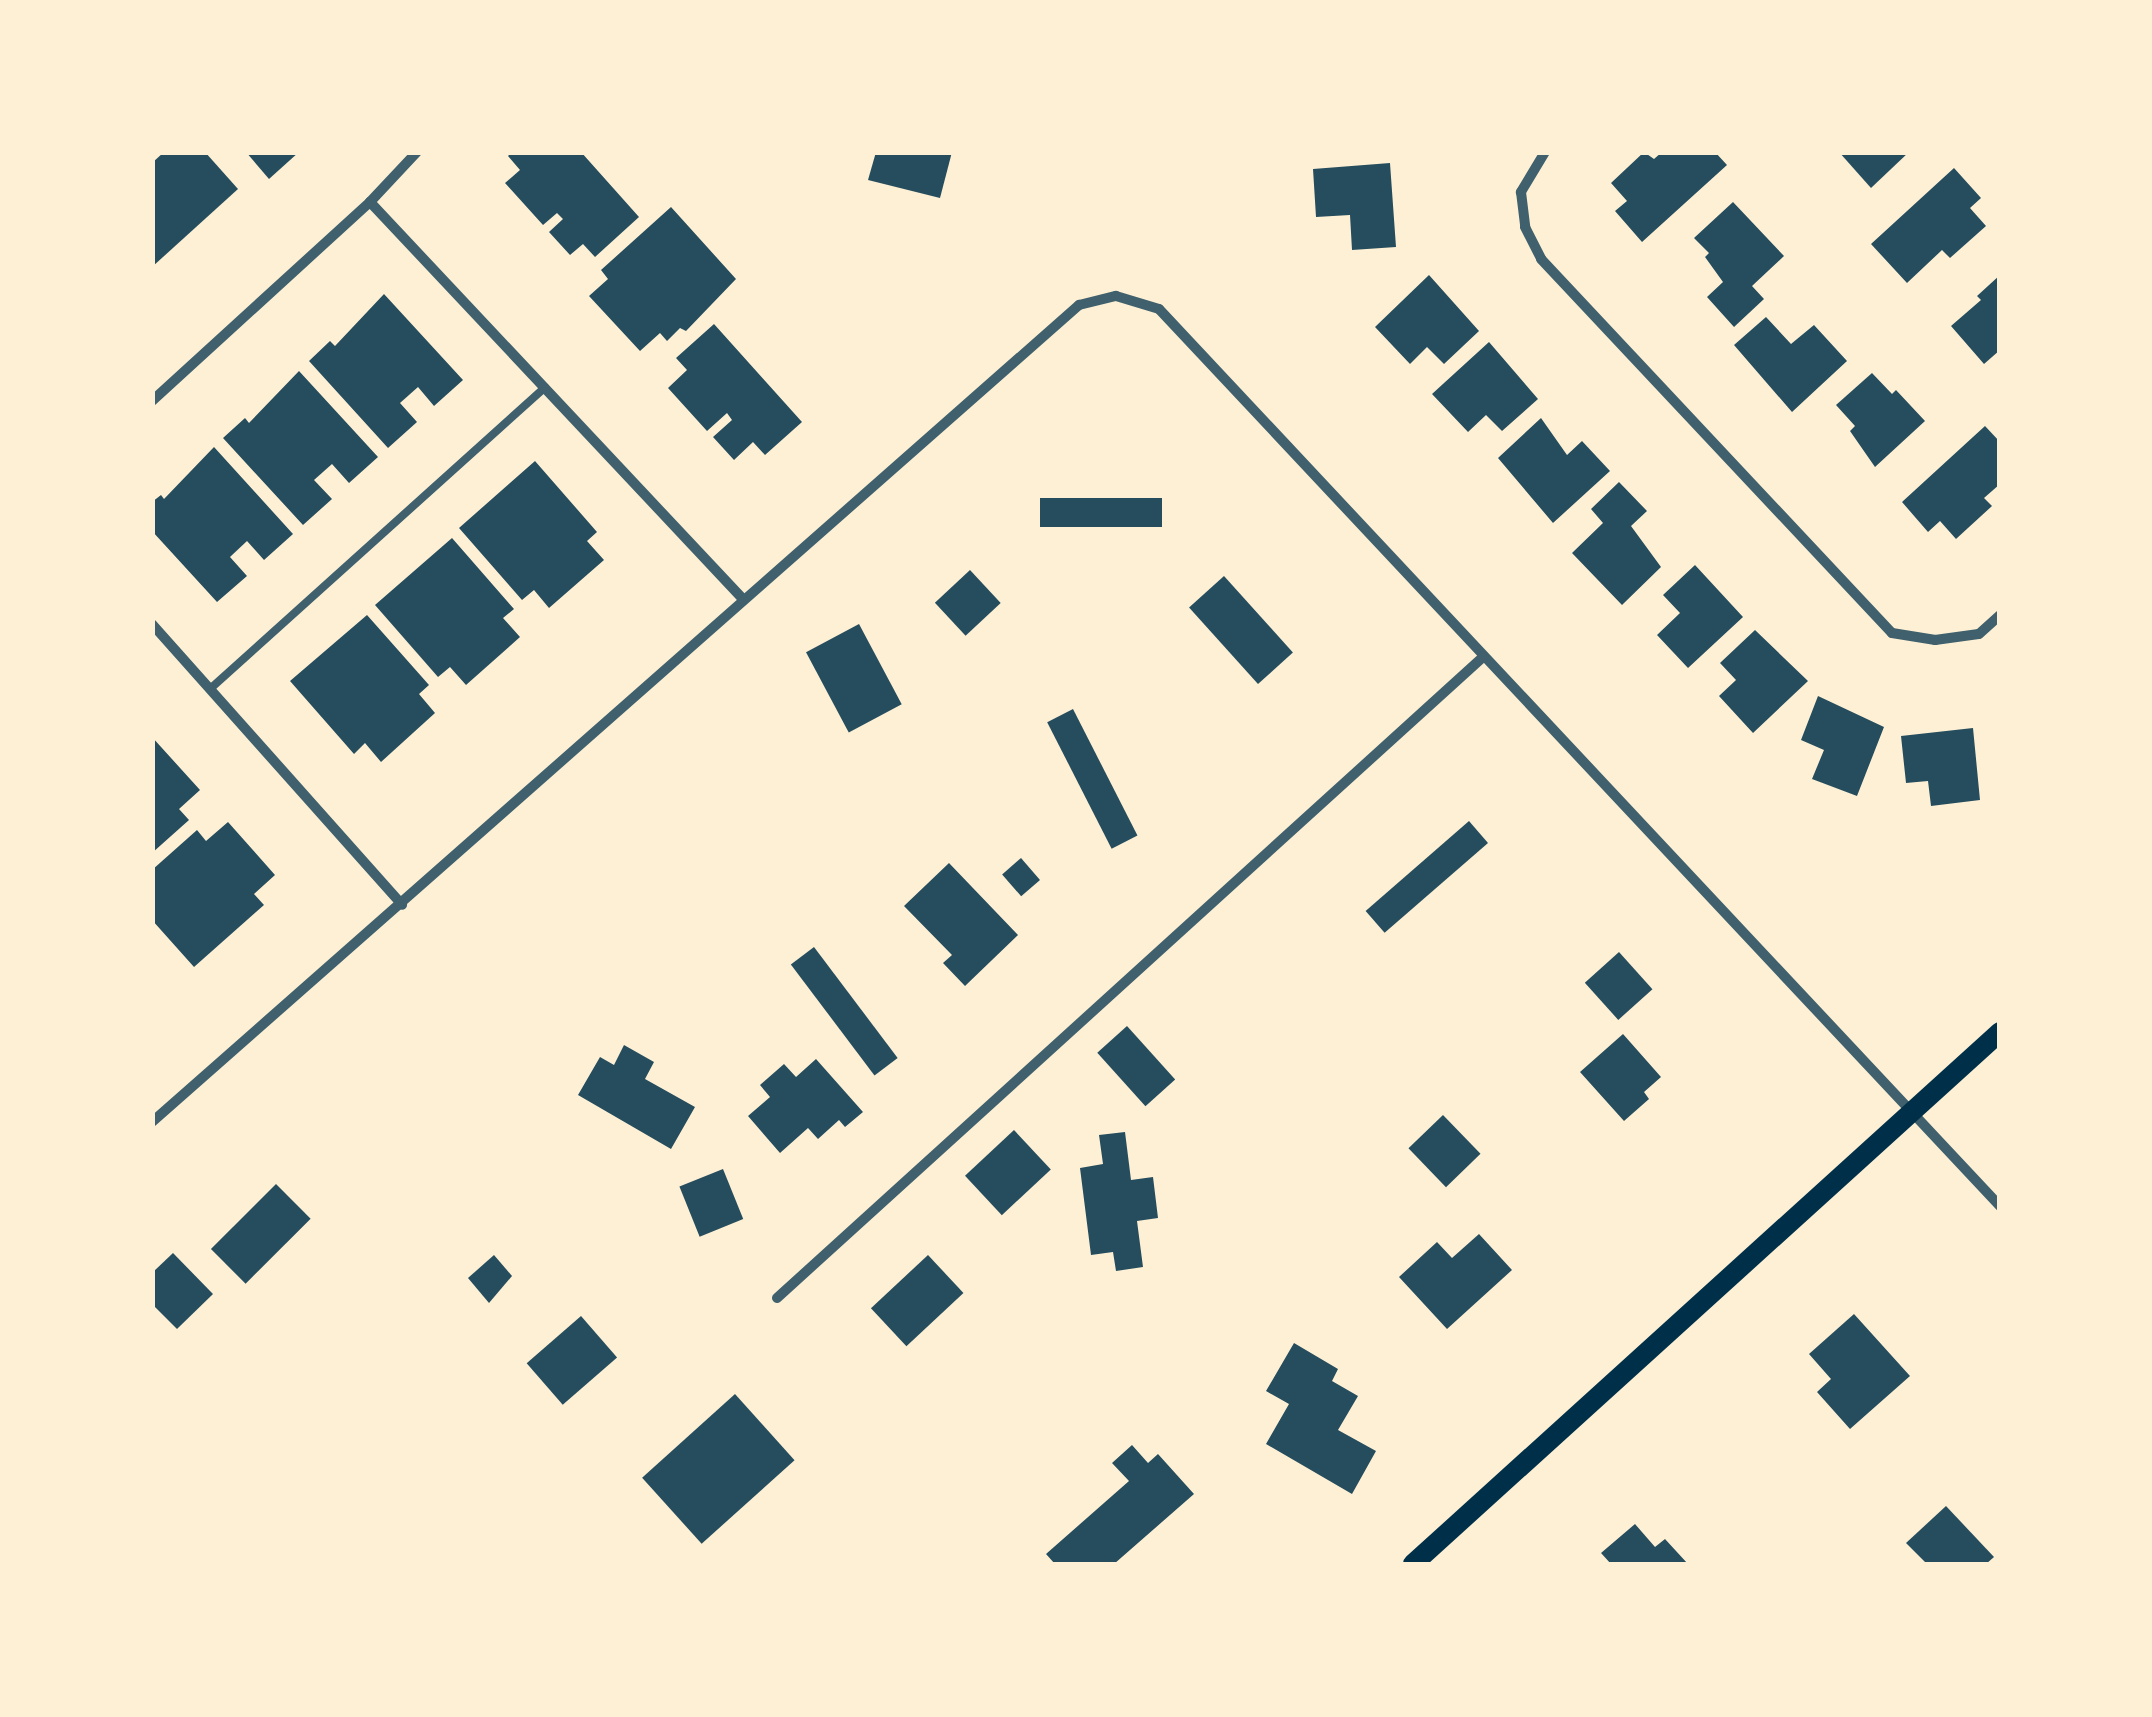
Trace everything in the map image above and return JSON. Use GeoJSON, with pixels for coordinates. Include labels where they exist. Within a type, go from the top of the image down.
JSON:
{"type":"FeatureCollection","features":[{"type":"Feature","properties":{"kind":"main road"},"geometry":{"type":"LineString","coordinates":[[1413,1564],[2000,1032]]}},
{"type":"Feature","properties":{"kind":"street"},"geometry":{"type":"LineString","coordinates":[[152,401],[370,202],[418,152]]}},
{"type":"Feature","properties":{"kind":"street"},"geometry":{"type":"LineString","coordinates":[[1545,152],[1521,192],[1525,227],[1541,259],[1892,632],[1935,640],[1979,634],[2000,615]]}},
{"type":"Feature","properties":{"kind":"street"},"geometry":{"type":"LineString","coordinates":[[370,202],[743,599]]}},
{"type":"Feature","properties":{"kind":"street"},"geometry":{"type":"LineString","coordinates":[[152,1122],[1080,305],[1116,296],[1159,309],[2000,1206]]}},
{"type":"Feature","properties":{"kind":"street"},"geometry":{"type":"LineString","coordinates":[[152,624],[402,905]]}},
{"type":"Feature","properties":{"kind":"street"},"geometry":{"type":"LineString","coordinates":[[777,1298],[1483,657]]}},
{"type":"Feature","properties":{"kind":"lane"},"geometry":{"type":"LineString","coordinates":[[210,689],[546,387]]}},
{"type":"Feature","properties":{"kind":"building"},"geometry":{"type":"Polygon","coordinates":[[[164,152],[205,152],[238,189],[152,267],[152,163],[164,152]]]}},
{"type":"Feature","properties":{"kind":"building"},"geometry":{"type":"Polygon","coordinates":[[[246,152],[299,152],[269,179],[246,152]]]}},
{"type":"Feature","properties":{"kind":"building"},"geometry":{"type":"Polygon","coordinates":[[[512,152],[581,152],[639,217],[595,257],[583,244],[570,255],[549,232],[563,219],[557,213],[543,225],[505,183],[520,170],[508,156],[512,152]]]}},
{"type":"Feature","properties":{"kind":"building"},"geometry":{"type":"Polygon","coordinates":[[[876,152],[952,152],[940,198],[868,180],[876,152]]]}},
{"type":"Feature","properties":{"kind":"building"},"geometry":{"type":"Polygon","coordinates":[[[1644,152],[1654,159],[1662,152],[1715,152],[1727,165],[1642,242],[1615,211],[1627,201],[1611,183],[1644,152]]]}},
{"type":"Feature","properties":{"kind":"building"},"geometry":{"type":"Polygon","coordinates":[[[1839,152],[1909,152],[1871,188],[1839,152]]]}},
{"type":"Feature","properties":{"kind":"building"},"geometry":{"type":"Polygon","coordinates":[[[1390,163],[1396,247],[1352,250],[1350,215],[1316,217],[1313,169],[1390,163]]]}},
{"type":"Feature","properties":{"kind":"building"},"geometry":{"type":"Polygon","coordinates":[[[1954,168],[1981,198],[1970,208],[1986,226],[1950,258],[1942,250],[1907,283],[1871,244],[1954,168]]]}},
{"type":"Feature","properties":{"kind":"building"},"geometry":{"type":"Polygon","coordinates":[[[1733,202],[1784,256],[1752,286],[1764,299],[1734,327],[1707,297],[1723,282],[1705,257],[1709,253],[1694,238],[1733,202]]]}},
{"type":"Feature","properties":{"kind":"building"},"geometry":{"type":"Polygon","coordinates":[[[671,207],[736,279],[686,331],[680,328],[667,341],[660,333],[640,351],[589,296],[608,279],[601,270],[671,207]]]}},
{"type":"Feature","properties":{"kind":"building"},"geometry":{"type":"Polygon","coordinates":[[[1429,275],[1479,331],[1444,364],[1427,347],[1410,364],[1375,327],[1429,275]]]}},
{"type":"Feature","properties":{"kind":"building"},"geometry":{"type":"Polygon","coordinates":[[[2000,275],[2000,350],[1984,364],[1951,326],[1981,300],[1977,296],[2000,275]]]}},
{"type":"Feature","properties":{"kind":"building"},"geometry":{"type":"Polygon","coordinates":[[[384,294],[463,380],[434,406],[418,387],[400,403],[417,422],[388,448],[309,361],[330,341],[335,346],[384,294]]]}},
{"type":"Feature","properties":{"kind":"building"},"geometry":{"type":"Polygon","coordinates":[[[1766,317],[1791,344],[1814,325],[1847,361],[1792,412],[1734,345],[1766,317]]]}},
{"type":"Feature","properties":{"kind":"building"},"geometry":{"type":"Polygon","coordinates":[[[714,324],[802,422],[765,455],[753,442],[734,460],[713,437],[732,420],[727,413],[707,431],[668,388],[687,370],[676,358],[714,324]]]}},
{"type":"Feature","properties":{"kind":"building"},"geometry":{"type":"Polygon","coordinates":[[[1489,342],[1538,399],[1502,431],[1486,415],[1468,432],[1432,394],[1489,342]]]}},
{"type":"Feature","properties":{"kind":"building"},"geometry":{"type":"Polygon","coordinates":[[[299,371],[378,457],[349,483],[332,464],[314,480],[332,499],[303,525],[223,438],[245,418],[249,423],[299,371]]]}},
{"type":"Feature","properties":{"kind":"building"},"geometry":{"type":"Polygon","coordinates":[[[1872,373],[1892,394],[1896,390],[1925,421],[1875,467],[1850,431],[1855,426],[1836,405],[1872,373]]]}},
{"type":"Feature","properties":{"kind":"building"},"geometry":{"type":"Polygon","coordinates":[[[1541,418],[1567,455],[1582,441],[1610,471],[1553,523],[1498,458],[1541,418]]]}},
{"type":"Feature","properties":{"kind":"building"},"geometry":{"type":"Polygon","coordinates":[[[1985,426],[2000,442],[2000,484],[1984,498],[1992,506],[1956,539],[1940,521],[1928,532],[1902,502],[1985,426]]]}},
{"type":"Feature","properties":{"kind":"building"},"geometry":{"type":"Polygon","coordinates":[[[214,447],[293,534],[264,560],[247,541],[230,557],[247,576],[217,602],[152,531],[152,502],[161,495],[164,499],[214,447]]]}},
{"type":"Feature","properties":{"kind":"building"},"geometry":{"type":"Polygon","coordinates":[[[535,461],[597,532],[587,541],[604,560],[549,608],[534,590],[522,600],[459,528],[535,461]]]}},
{"type":"Feature","properties":{"kind":"building"},"geometry":{"type":"Polygon","coordinates":[[[1619,482],[1647,511],[1631,526],[1661,567],[1622,605],[1572,553],[1603,523],[1591,509],[1619,482]]]}},
{"type":"Feature","properties":{"kind":"building"},"geometry":{"type":"Polygon","coordinates":[[[1040,498],[1162,498],[1162,527],[1040,527],[1040,498]]]}},
{"type":"Feature","properties":{"kind":"building"},"geometry":{"type":"Polygon","coordinates":[[[452,538],[514,609],[503,618],[520,637],[466,685],[450,667],[438,677],[375,605],[452,538]]]}},
{"type":"Feature","properties":{"kind":"building"},"geometry":{"type":"Polygon","coordinates":[[[1695,565],[1743,617],[1688,668],[1657,635],[1680,613],[1663,595],[1695,565]]]}},
{"type":"Feature","properties":{"kind":"building"},"geometry":{"type":"Polygon","coordinates":[[[970,570],[1001,603],[966,636],[935,603],[970,570]]]}},
{"type":"Feature","properties":{"kind":"building"},"geometry":{"type":"Polygon","coordinates":[[[1224,576],[1293,653],[1258,684],[1189,607],[1224,576]]]}},
{"type":"Feature","properties":{"kind":"building"},"geometry":{"type":"Polygon","coordinates":[[[367,615],[429,685],[419,694],[435,713],[381,762],[365,743],[354,754],[290,681],[367,615]]]}},
{"type":"Feature","properties":{"kind":"building"},"geometry":{"type":"Polygon","coordinates":[[[859,624],[902,704],[849,733],[806,652],[859,624]]]}},
{"type":"Feature","properties":{"kind":"building"},"geometry":{"type":"Polygon","coordinates":[[[1755,630],[1808,681],[1753,733],[1719,696],[1736,680],[1720,663],[1755,630]]]}},
{"type":"Feature","properties":{"kind":"building"},"geometry":{"type":"Polygon","coordinates":[[[1818,696],[1884,727],[1857,796],[1812,779],[1824,750],[1801,740],[1818,696]]]}},
{"type":"Feature","properties":{"kind":"building"},"geometry":{"type":"Polygon","coordinates":[[[1073,709],[1137,836],[1112,849],[1047,722],[1073,709]]]}},
{"type":"Feature","properties":{"kind":"building"},"geometry":{"type":"Polygon","coordinates":[[[1973,728],[1980,800],[1931,806],[1928,781],[1906,783],[1901,736],[1973,728]]]}},
{"type":"Feature","properties":{"kind":"building"},"geometry":{"type":"Polygon","coordinates":[[[152,737],[200,790],[179,809],[189,820],[152,853],[152,737]]]}},
{"type":"Feature","properties":{"kind":"building"},"geometry":{"type":"Polygon","coordinates":[[[1469,821],[1488,843],[1385,933],[1366,911],[1469,821]]]}},
{"type":"Feature","properties":{"kind":"building"},"geometry":{"type":"Polygon","coordinates":[[[228,822],[275,875],[254,894],[264,905],[194,967],[152,920],[152,870],[197,830],[206,841],[228,822]]]}},
{"type":"Feature","properties":{"kind":"building"},"geometry":{"type":"Polygon","coordinates":[[[1021,858],[1040,880],[1021,896],[1002,874],[1021,858]]]}},
{"type":"Feature","properties":{"kind":"building"},"geometry":{"type":"Polygon","coordinates":[[[949,863],[1018,935],[965,986],[943,963],[952,955],[904,906],[949,863]]]}},
{"type":"Feature","properties":{"kind":"building"},"geometry":{"type":"Polygon","coordinates":[[[814,947],[898,1058],[874,1075],[791,964],[814,947]]]}},
{"type":"Feature","properties":{"kind":"building"},"geometry":{"type":"Polygon","coordinates":[[[1619,952],[1652,989],[1618,1020],[1585,983],[1619,952]]]}},
{"type":"Feature","properties":{"kind":"building"},"geometry":{"type":"Polygon","coordinates":[[[1127,1026],[1175,1080],[1145,1106],[1097,1053],[1127,1026]]]}},
{"type":"Feature","properties":{"kind":"building"},"geometry":{"type":"Polygon","coordinates":[[[1623,1034],[1661,1077],[1644,1092],[1649,1099],[1624,1121],[1580,1072],[1623,1034]]]}},
{"type":"Feature","properties":{"kind":"building"},"geometry":{"type":"Polygon","coordinates":[[[624,1045],[654,1062],[645,1079],[695,1107],[671,1149],[578,1095],[600,1057],[614,1065],[624,1045]]]}},
{"type":"Feature","properties":{"kind":"building"},"geometry":{"type":"Polygon","coordinates":[[[816,1059],[863,1112],[845,1127],[839,1120],[818,1139],[808,1128],[780,1153],[748,1116],[770,1097],[760,1085],[784,1064],[796,1077],[816,1059]]]}},
{"type":"Feature","properties":{"kind":"building"},"geometry":{"type":"Polygon","coordinates":[[[1443,1115],[1481,1154],[1446,1187],[1408,1148],[1443,1115]]]}},
{"type":"Feature","properties":{"kind":"building"},"geometry":{"type":"Polygon","coordinates":[[[1014,1130],[1051,1169],[1002,1215],[965,1176],[1014,1130]]]}},
{"type":"Feature","properties":{"kind":"building"},"geometry":{"type":"Polygon","coordinates":[[[1125,1132],[1131,1180],[1153,1177],[1158,1218],[1137,1221],[1143,1267],[1116,1271],[1113,1252],[1091,1255],[1080,1168],[1103,1164],[1099,1135],[1125,1132]]]}},
{"type":"Feature","properties":{"kind":"building"},"geometry":{"type":"Polygon","coordinates":[[[723,1169],[743,1219],[700,1237],[679,1187],[723,1169]]]}},
{"type":"Feature","properties":{"kind":"building"},"geometry":{"type":"Polygon","coordinates":[[[276,1184],[311,1219],[246,1284],[211,1249],[276,1184]]]}},
{"type":"Feature","properties":{"kind":"building"},"geometry":{"type":"Polygon","coordinates":[[[1479,1234],[1512,1270],[1447,1329],[1399,1277],[1437,1242],[1452,1258],[1479,1234]]]}},
{"type":"Feature","properties":{"kind":"building"},"geometry":{"type":"Polygon","coordinates":[[[173,1253],[213,1294],[177,1329],[152,1304],[152,1273],[173,1253]]]}},
{"type":"Feature","properties":{"kind":"building"},"geometry":{"type":"Polygon","coordinates":[[[494,1255],[512,1276],[489,1303],[468,1278],[494,1255]]]}},
{"type":"Feature","properties":{"kind":"building"},"geometry":{"type":"Polygon","coordinates":[[[928,1255],[963,1293],[906,1346],[871,1308],[928,1255]]]}},
{"type":"Feature","properties":{"kind":"building"},"geometry":{"type":"Polygon","coordinates":[[[1854,1314],[1910,1376],[1850,1429],[1817,1392],[1831,1379],[1809,1354],[1854,1314]]]}},
{"type":"Feature","properties":{"kind":"building"},"geometry":{"type":"Polygon","coordinates":[[[581,1316],[617,1358],[563,1405],[527,1363],[581,1316]]]}},
{"type":"Feature","properties":{"kind":"building"},"geometry":{"type":"Polygon","coordinates":[[[1294,1343],[1338,1369],[1332,1381],[1358,1396],[1338,1430],[1376,1451],[1352,1494],[1266,1444],[1289,1404],[1266,1391],[1294,1343]]]}},
{"type":"Feature","properties":{"kind":"building"},"geometry":{"type":"Polygon","coordinates":[[[735,1394],[795,1460],[702,1544],[642,1478],[735,1394]]]}},
{"type":"Feature","properties":{"kind":"building"},"geometry":{"type":"Polygon","coordinates":[[[1132,1445],[1148,1463],[1158,1454],[1194,1494],[1114,1564],[1055,1564],[1046,1554],[1129,1481],[1112,1463],[1132,1445]]]}},
{"type":"Feature","properties":{"kind":"building"},"geometry":{"type":"Polygon","coordinates":[[[1946,1506],[1994,1557],[1986,1564],[1927,1564],[1906,1543],[1946,1506]]]}},
{"type":"Feature","properties":{"kind":"building"},"geometry":{"type":"Polygon","coordinates":[[[1635,1524],[1655,1547],[1665,1539],[1688,1564],[1611,1564],[1601,1553],[1635,1524]]]}}]}
